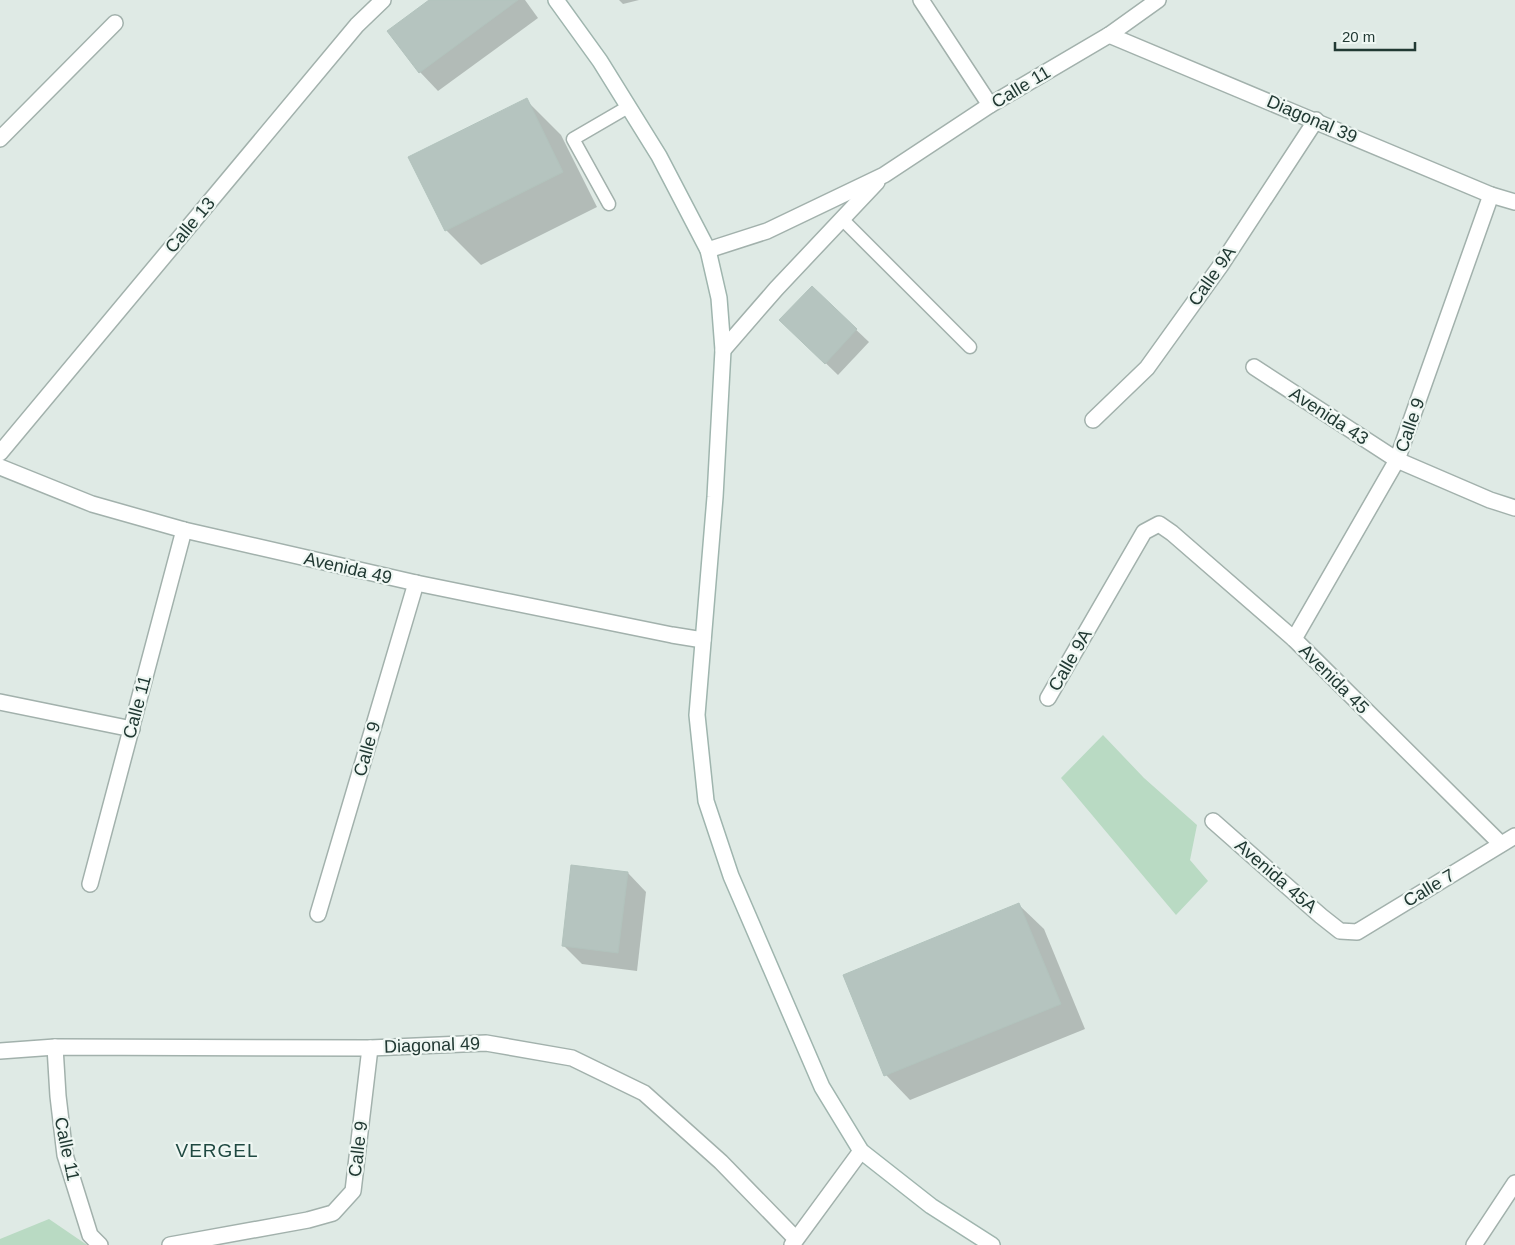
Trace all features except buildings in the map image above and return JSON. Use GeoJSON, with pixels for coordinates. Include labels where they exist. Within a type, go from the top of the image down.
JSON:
{"type":"FeatureCollection","features":[{"type":"Feature","properties":{"kind":"street","name":"Calle 13"},"geometry":{"type":"LineString","coordinates":[[0,453],[357,25],[383,0]]}},
{"type":"Feature","properties":{"kind":"street"},"geometry":{"type":"LineString","coordinates":[[556,0],[600,61],[659,156],[708,250],[719,298],[723,350],[697,715],[706,801],[731,876],[818,1078],[861,1151],[931,1206],[992,1245]]}},
{"type":"Feature","properties":{"kind":"street"},"geometry":{"type":"LineString","coordinates":[[921,0],[990,105]]}},
{"type":"Feature","properties":{"kind":"street","name":"Calle 11"},"geometry":{"type":"LineString","coordinates":[[708,250],[768,231],[884,175],[990,105],[1109,35],[1158,0]]}},
{"type":"Feature","properties":{"kind":"street"},"geometry":{"type":"LineString","coordinates":[[0,139],[115,23]]}},
{"type":"Feature","properties":{"kind":"street","name":"Diagonal 39"},"geometry":{"type":"LineString","coordinates":[[1109,35],[1316,120],[1491,195],[1515,202]]}},
{"type":"Feature","properties":{"kind":"street","name":"Calle 9A"},"geometry":{"type":"LineString","coordinates":[[1093,420],[1147,368],[1221,265],[1316,120]]}},
{"type":"Feature","properties":{"kind":"street","name":"Calle 11"},"geometry":{"type":"LineString","coordinates":[[723,350],[776,289],[884,175]]}},
{"type":"Feature","properties":{"kind":"street","name":"Calle 9"},"geometry":{"type":"LineString","coordinates":[[1294,639],[1398,460],[1491,195]]}},
{"type":"Feature","properties":{"kind":"street","name":"Avenida 43"},"geometry":{"type":"LineString","coordinates":[[1254,367],[1398,460],[1490,500],[1515,508]]}},
{"type":"Feature","properties":{"kind":"street","name":"Avenida 49"},"geometry":{"type":"LineString","coordinates":[[0,467],[92,504],[184,530],[416,583],[703,640]]}},
{"type":"Feature","properties":{"kind":"street","name":"Calle 9A"},"geometry":{"type":"LineString","coordinates":[[1048,698],[1144,532],[1159,524]]}},
{"type":"Feature","properties":{"kind":"street","name":"Avenida 45"},"geometry":{"type":"LineString","coordinates":[[1159,524],[1172,533],[1294,639],[1501,844]]}},
{"type":"Feature","properties":{"kind":"street","name":"Calle 11"},"geometry":{"type":"LineString","coordinates":[[90,884],[184,530]]}},
{"type":"Feature","properties":{"kind":"street","name":"Calle 9"},"geometry":{"type":"LineString","coordinates":[[318,914],[416,583]]}},
{"type":"Feature","properties":{"kind":"street"},"geometry":{"type":"LineString","coordinates":[[0,702],[132,729]]}},
{"type":"Feature","properties":{"kind":"street","name":"Avenida 45A"},"geometry":{"type":"LineString","coordinates":[[1213,821],[1340,931]]}},
{"type":"Feature","properties":{"kind":"street","name":"Calle 7"},"geometry":{"type":"LineString","coordinates":[[1340,931],[1357,932],[1515,836]]}},
{"type":"Feature","properties":{"kind":"street","name":"Diagonal 49"},"geometry":{"type":"LineString","coordinates":[[0,1051],[55,1047],[370,1048],[486,1043],[572,1058],[644,1093],[721,1162],[794,1242]]}},
{"type":"Feature","properties":{"kind":"street","name":"Calle 11"},"geometry":{"type":"LineString","coordinates":[[55,1047],[65,1156],[90,1235],[100,1245]]}},
{"type":"Feature","properties":{"kind":"street","name":"Calle 9"},"geometry":{"type":"LineString","coordinates":[[170,1245],[308,1220],[333,1213],[353,1191],[370,1048]]}},
{"type":"Feature","properties":{"kind":"street"},"geometry":{"type":"LineString","coordinates":[[794,1242],[861,1151]]}},
{"type":"Feature","properties":{"kind":"street"},"geometry":{"type":"LineString","coordinates":[[1474,1245],[1515,1183]]}},
{"type":"Feature","properties":{"kind":"lane"},"geometry":{"type":"LineString","coordinates":[[608,204],[573,139],[628,107]]}},
{"type":"Feature","properties":{"kind":"lane"},"geometry":{"type":"LineString","coordinates":[[842,219],[970,347]]}},
{"type":"Feature","properties":{"kind":"green space"},"geometry":{"type":"Polygon","coordinates":[[[1103,735],[1144,778],[1197,825],[1190,860],[1208,881],[1176,915],[1061,778],[1103,735]]]}},
{"type":"Feature","properties":{"kind":"green space"},"geometry":{"type":"Polygon","coordinates":[[[49,1219],[87,1245],[0,1245],[0,1239],[49,1219]]]}},
{"type":"Feature","properties":{"kind":"district","name":"VERGEL"},"geometry":{"type":"Point","coordinates":[217,1150]}}]}
